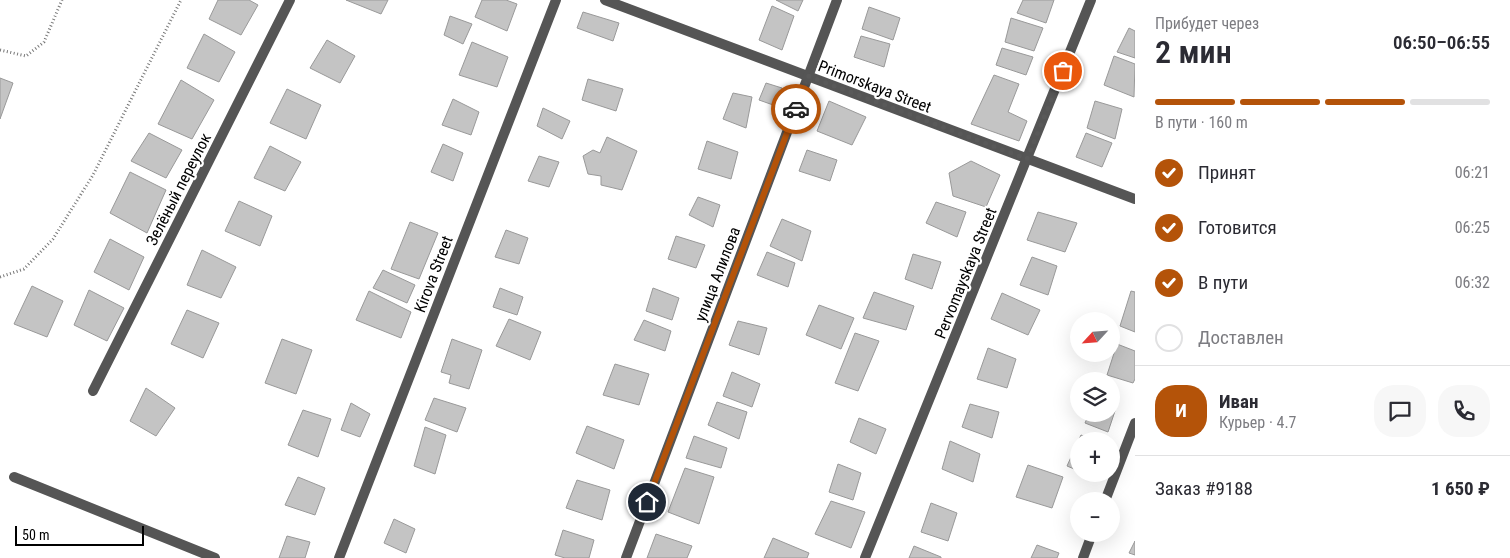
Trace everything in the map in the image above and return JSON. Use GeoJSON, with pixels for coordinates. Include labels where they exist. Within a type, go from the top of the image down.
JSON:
{"type":"FeatureCollection","features":[{"type":"Feature","properties":{"kind":"street","name":"Зелёный переулок"},"geometry":{"type":"LineString","coordinates":[[93,391],[290,0]]}},
{"type":"Feature","properties":{"kind":"street","name":"Kirova Street"},"geometry":{"type":"LineString","coordinates":[[339,558],[556,0]]}},
{"type":"Feature","properties":{"kind":"street","name":"Primorskaya Street"},"geometry":{"type":"LineString","coordinates":[[605,0],[1135,199]]}},
{"type":"Feature","properties":{"kind":"street","name":"улица Алилова"},"geometry":{"type":"LineString","coordinates":[[626,558],[837,0]]}},
{"type":"Feature","properties":{"kind":"street","name":"Pervomayskaya Street"},"geometry":{"type":"LineString","coordinates":[[865,558],[1091,0]]}},
{"type":"Feature","properties":{"kind":"street"},"geometry":{"type":"LineString","coordinates":[[1108,492],[1135,423]]}},
{"type":"Feature","properties":{"kind":"street"},"geometry":{"type":"LineString","coordinates":[[14,477],[215,558]]}},
{"type":"Feature","properties":{"kind":"street"},"geometry":{"type":"LineString","coordinates":[[1083,558],[1089,542]]}},
{"type":"Feature","properties":{"kind":"path"},"geometry":{"type":"LineString","coordinates":[[0,50],[26,56],[44,42],[62,0]]}},
{"type":"Feature","properties":{"kind":"path"},"geometry":{"type":"LineString","coordinates":[[0,277],[24,269],[53,239],[93,175],[181,0]]}},
{"type":"Feature","properties":{"kind":"building"},"geometry":{"type":"Polygon","coordinates":[[[218,0],[249,0],[258,5],[241,35],[209,19],[218,0]]]}},
{"type":"Feature","properties":{"kind":"building"},"geometry":{"type":"Polygon","coordinates":[[[346,0],[388,0],[381,14],[346,0]]]}},
{"type":"Feature","properties":{"kind":"building"},"geometry":{"type":"Polygon","coordinates":[[[482,0],[506,0],[517,4],[507,31],[475,17],[482,0]]]}},
{"type":"Feature","properties":{"kind":"building"},"geometry":{"type":"Polygon","coordinates":[[[776,0],[803,0],[798,11],[776,0]]]}},
{"type":"Feature","properties":{"kind":"building"},"geometry":{"type":"Polygon","coordinates":[[[1023,0],[1054,0],[1046,23],[1017,13],[1023,0]]]}},
{"type":"Feature","properties":{"kind":"building"},"geometry":{"type":"Polygon","coordinates":[[[772,6],[794,16],[782,50],[759,40],[772,6]]]}},
{"type":"Feature","properties":{"kind":"building"},"geometry":{"type":"Polygon","coordinates":[[[869,7],[900,18],[893,40],[862,29],[869,7]]]}},
{"type":"Feature","properties":{"kind":"building"},"geometry":{"type":"Polygon","coordinates":[[[583,12],[619,23],[613,41],[577,28],[583,12]]]}},
{"type":"Feature","properties":{"kind":"building"},"geometry":{"type":"Polygon","coordinates":[[[450,16],[472,24],[463,44],[444,35],[450,16]]]}},
{"type":"Feature","properties":{"kind":"building"},"geometry":{"type":"Polygon","coordinates":[[[1011,18],[1043,28],[1034,51],[1005,42],[1011,18]]]}},
{"type":"Feature","properties":{"kind":"building"},"geometry":{"type":"Polygon","coordinates":[[[1129,28],[1135,31],[1135,58],[1117,52],[1129,28]]]}},
{"type":"Feature","properties":{"kind":"building"},"geometry":{"type":"Polygon","coordinates":[[[204,34],[235,52],[219,82],[187,68],[204,34]]]}},
{"type":"Feature","properties":{"kind":"building"},"geometry":{"type":"Polygon","coordinates":[[[861,36],[890,44],[884,67],[854,57],[861,36]]]}},
{"type":"Feature","properties":{"kind":"building"},"geometry":{"type":"Polygon","coordinates":[[[327,40],[355,56],[340,83],[310,68],[327,40]]]}},
{"type":"Feature","properties":{"kind":"building"},"geometry":{"type":"Polygon","coordinates":[[[472,42],[508,57],[497,87],[459,75],[472,42]]]}},
{"type":"Feature","properties":{"kind":"building"},"geometry":{"type":"Polygon","coordinates":[[[1002,48],[1033,57],[1026,75],[996,65],[1002,48]]]}},
{"type":"Feature","properties":{"kind":"building"},"geometry":{"type":"Polygon","coordinates":[[[1114,56],[1135,64],[1134,97],[1104,85],[1114,56]]]}},
{"type":"Feature","properties":{"kind":"building"},"geometry":{"type":"Polygon","coordinates":[[[994,75],[1019,84],[1008,112],[1027,121],[1019,141],[971,124],[994,75]]]}},
{"type":"Feature","properties":{"kind":"building"},"geometry":{"type":"Polygon","coordinates":[[[0,78],[13,83],[0,119],[0,78]]]}},
{"type":"Feature","properties":{"kind":"building"},"geometry":{"type":"Polygon","coordinates":[[[588,79],[623,89],[616,111],[582,100],[588,79]]]}},
{"type":"Feature","properties":{"kind":"building"},"geometry":{"type":"Polygon","coordinates":[[[181,80],[214,100],[192,139],[158,124],[181,80]]]}},
{"type":"Feature","properties":{"kind":"building"},"geometry":{"type":"Polygon","coordinates":[[[766,83],[782,88],[776,106],[759,100],[766,83]]]}},
{"type":"Feature","properties":{"kind":"building"},"geometry":{"type":"Polygon","coordinates":[[[287,89],[321,105],[306,139],[270,123],[287,89]]]}},
{"type":"Feature","properties":{"kind":"building"},"geometry":{"type":"Polygon","coordinates":[[[733,93],[752,97],[746,128],[723,119],[733,93]]]}},
{"type":"Feature","properties":{"kind":"building"},"geometry":{"type":"Polygon","coordinates":[[[453,99],[479,112],[471,135],[442,125],[453,99]]]}},
{"type":"Feature","properties":{"kind":"building"},"geometry":{"type":"Polygon","coordinates":[[[829,101],[866,117],[852,145],[817,131],[829,101]]]}},
{"type":"Feature","properties":{"kind":"building"},"geometry":{"type":"Polygon","coordinates":[[[1095,101],[1122,109],[1115,139],[1087,128],[1095,101]]]}},
{"type":"Feature","properties":{"kind":"building"},"geometry":{"type":"Polygon","coordinates":[[[543,108],[570,121],[562,139],[537,126],[543,108]]]}},
{"type":"Feature","properties":{"kind":"building"},"geometry":{"type":"Polygon","coordinates":[[[149,133],[182,150],[166,178],[131,161],[149,133]]]}},
{"type":"Feature","properties":{"kind":"building"},"geometry":{"type":"Polygon","coordinates":[[[1086,133],[1112,143],[1102,167],[1076,157],[1086,133]]]}},
{"type":"Feature","properties":{"kind":"building"},"geometry":{"type":"Polygon","coordinates":[[[607,137],[637,151],[622,190],[601,185],[601,176],[588,174],[583,156],[593,150],[600,153],[607,137]]]}},
{"type":"Feature","properties":{"kind":"building"},"geometry":{"type":"Polygon","coordinates":[[[707,141],[738,152],[731,179],[698,169],[707,141]]]}},
{"type":"Feature","properties":{"kind":"building"},"geometry":{"type":"Polygon","coordinates":[[[443,144],[463,153],[453,181],[431,172],[443,144]]]}},
{"type":"Feature","properties":{"kind":"building"},"geometry":{"type":"Polygon","coordinates":[[[270,146],[301,162],[285,191],[254,178],[270,146]]]}},
{"type":"Feature","properties":{"kind":"building"},"geometry":{"type":"Polygon","coordinates":[[[807,150],[837,160],[830,181],[799,171],[807,150]]]}},
{"type":"Feature","properties":{"kind":"building"},"geometry":{"type":"Polygon","coordinates":[[[539,156],[559,162],[549,187],[528,181],[539,156]]]}},
{"type":"Feature","properties":{"kind":"building"},"geometry":{"type":"Polygon","coordinates":[[[971,161],[1000,175],[986,207],[953,196],[949,173],[971,161]]]}},
{"type":"Feature","properties":{"kind":"building"},"geometry":{"type":"Polygon","coordinates":[[[130,172],[166,190],[147,233],[110,213],[130,172]]]}},
{"type":"Feature","properties":{"kind":"building"},"geometry":{"type":"Polygon","coordinates":[[[698,197],[720,205],[713,227],[689,215],[698,197]]]}},
{"type":"Feature","properties":{"kind":"building"},"geometry":{"type":"Polygon","coordinates":[[[239,201],[272,216],[260,246],[225,231],[239,201]]]}},
{"type":"Feature","properties":{"kind":"building"},"geometry":{"type":"Polygon","coordinates":[[[936,202],[966,212],[957,237],[926,223],[936,202]]]}},
{"type":"Feature","properties":{"kind":"building"},"geometry":{"type":"Polygon","coordinates":[[[1038,212],[1077,223],[1065,252],[1027,240],[1038,212]]]}},
{"type":"Feature","properties":{"kind":"building"},"geometry":{"type":"Polygon","coordinates":[[[782,219],[811,231],[802,261],[770,246],[782,219]]]}},
{"type":"Feature","properties":{"kind":"building"},"geometry":{"type":"Polygon","coordinates":[[[410,222],[438,233],[419,279],[391,269],[410,222]]]}},
{"type":"Feature","properties":{"kind":"building"},"geometry":{"type":"Polygon","coordinates":[[[506,230],[528,238],[519,264],[495,257],[506,230]]]}},
{"type":"Feature","properties":{"kind":"building"},"geometry":{"type":"Polygon","coordinates":[[[676,236],[705,245],[696,268],[668,259],[676,236]]]}},
{"type":"Feature","properties":{"kind":"building"},"geometry":{"type":"Polygon","coordinates":[[[110,239],[144,257],[129,290],[94,272],[110,239]]]}},
{"type":"Feature","properties":{"kind":"building"},"geometry":{"type":"Polygon","coordinates":[[[202,250],[236,267],[221,298],[187,285],[202,250]]]}},
{"type":"Feature","properties":{"kind":"building"},"geometry":{"type":"Polygon","coordinates":[[[767,252],[795,263],[788,287],[757,275],[767,252]]]}},
{"type":"Feature","properties":{"kind":"building"},"geometry":{"type":"Polygon","coordinates":[[[913,254],[941,262],[932,289],[905,279],[913,254]]]}},
{"type":"Feature","properties":{"kind":"building"},"geometry":{"type":"Polygon","coordinates":[[[1032,257],[1057,266],[1048,295],[1020,285],[1032,257]]]}},
{"type":"Feature","properties":{"kind":"building"},"geometry":{"type":"Polygon","coordinates":[[[383,270],[415,285],[407,303],[373,288],[383,270]]]}},
{"type":"Feature","properties":{"kind":"building"},"geometry":{"type":"Polygon","coordinates":[[[32,286],[63,301],[47,337],[14,324],[32,286]]]}},
{"type":"Feature","properties":{"kind":"building"},"geometry":{"type":"Polygon","coordinates":[[[500,288],[523,297],[517,315],[493,307],[500,288]]]}},
{"type":"Feature","properties":{"kind":"building"},"geometry":{"type":"Polygon","coordinates":[[[653,288],[679,298],[672,320],[646,311],[653,288]]]}},
{"type":"Feature","properties":{"kind":"building"},"geometry":{"type":"Polygon","coordinates":[[[89,290],[124,308],[107,341],[74,325],[89,290]]]}},
{"type":"Feature","properties":{"kind":"building"},"geometry":{"type":"Polygon","coordinates":[[[369,291],[411,312],[401,338],[356,320],[369,291]]]}},
{"type":"Feature","properties":{"kind":"building"},"geometry":{"type":"Polygon","coordinates":[[[1131,291],[1135,292],[1135,332],[1120,326],[1131,291]]]}},
{"type":"Feature","properties":{"kind":"building"},"geometry":{"type":"Polygon","coordinates":[[[874,292],[914,306],[906,330],[863,318],[874,292]]]}},
{"type":"Feature","properties":{"kind":"building"},"geometry":{"type":"Polygon","coordinates":[[[1002,293],[1040,310],[1028,335],[991,319],[1002,293]]]}},
{"type":"Feature","properties":{"kind":"building"},"geometry":{"type":"Polygon","coordinates":[[[819,305],[854,318],[841,349],[806,335],[819,305]]]}},
{"type":"Feature","properties":{"kind":"building"},"geometry":{"type":"Polygon","coordinates":[[[187,310],[219,323],[203,358],[171,344],[187,310]]]}},
{"type":"Feature","properties":{"kind":"building"},"geometry":{"type":"Polygon","coordinates":[[[509,319],[541,332],[530,360],[496,346],[509,319]]]}},
{"type":"Feature","properties":{"kind":"building"},"geometry":{"type":"Polygon","coordinates":[[[644,320],[671,331],[665,351],[634,340],[644,320]]]}},
{"type":"Feature","properties":{"kind":"building"},"geometry":{"type":"Polygon","coordinates":[[[738,321],[767,328],[759,355],[729,345],[738,321]]]}},
{"type":"Feature","properties":{"kind":"building"},"geometry":{"type":"Polygon","coordinates":[[[855,333],[879,341],[858,391],[835,383],[855,333]]]}},
{"type":"Feature","properties":{"kind":"building"},"geometry":{"type":"Polygon","coordinates":[[[282,339],[312,350],[296,394],[265,383],[282,339]]]}},
{"type":"Feature","properties":{"kind":"building"},"geometry":{"type":"Polygon","coordinates":[[[452,339],[482,350],[469,389],[449,383],[451,375],[441,372],[452,339]]]}},
{"type":"Feature","properties":{"kind":"building"},"geometry":{"type":"Polygon","coordinates":[[[1120,345],[1135,351],[1135,379],[1133,383],[1120,379],[1120,372],[1108,372],[1111,362],[1120,362],[1120,345]]]}},
{"type":"Feature","properties":{"kind":"building"},"geometry":{"type":"Polygon","coordinates":[[[988,348],[1016,359],[1007,388],[977,379],[988,348]]]}},
{"type":"Feature","properties":{"kind":"building"},"geometry":{"type":"Polygon","coordinates":[[[615,364],[649,374],[639,405],[603,395],[615,364]]]}},
{"type":"Feature","properties":{"kind":"building"},"geometry":{"type":"Polygon","coordinates":[[[732,372],[760,384],[752,407],[723,396],[732,372]]]}},
{"type":"Feature","properties":{"kind":"building"},"geometry":{"type":"Polygon","coordinates":[[[146,388],[175,408],[156,436],[130,421],[146,388]]]}},
{"type":"Feature","properties":{"kind":"building"},"geometry":{"type":"Polygon","coordinates":[[[434,398],[466,408],[457,432],[425,420],[434,398]]]}},
{"type":"Feature","properties":{"kind":"building"},"geometry":{"type":"Polygon","coordinates":[[[717,402],[747,412],[739,439],[708,425],[717,402]]]}},
{"type":"Feature","properties":{"kind":"building"},"geometry":{"type":"Polygon","coordinates":[[[351,403],[370,414],[360,437],[341,430],[351,403]]]}},
{"type":"Feature","properties":{"kind":"building"},"geometry":{"type":"Polygon","coordinates":[[[970,404],[999,412],[992,438],[962,427],[970,404]]]}},
{"type":"Feature","properties":{"kind":"building"},"geometry":{"type":"Polygon","coordinates":[[[303,410],[331,419],[318,457],[288,445],[303,410]]]}},
{"type":"Feature","properties":{"kind":"building"},"geometry":{"type":"Polygon","coordinates":[[[859,418],[886,429],[876,454],[850,442],[859,418]]]}},
{"type":"Feature","properties":{"kind":"building"},"geometry":{"type":"Polygon","coordinates":[[[1085,422],[1111,422],[1108,432],[1085,422]]]}},
{"type":"Feature","properties":{"kind":"building"},"geometry":{"type":"Polygon","coordinates":[[[587,426],[624,440],[614,469],[576,453],[587,426]]]}},
{"type":"Feature","properties":{"kind":"building"},"geometry":{"type":"Polygon","coordinates":[[[425,427],[446,435],[435,474],[414,466],[425,427]]]}},
{"type":"Feature","properties":{"kind":"building"},"geometry":{"type":"Polygon","coordinates":[[[694,436],[727,448],[721,468],[686,458],[694,436]]]}},
{"type":"Feature","properties":{"kind":"building"},"geometry":{"type":"Polygon","coordinates":[[[950,441],[980,454],[973,482],[942,469],[950,441]]]}},
{"type":"Feature","properties":{"kind":"building"},"geometry":{"type":"Polygon","coordinates":[[[838,464],[861,473],[853,500],[829,492],[838,464]]]}},
{"type":"Feature","properties":{"kind":"building"},"geometry":{"type":"Polygon","coordinates":[[[1028,465],[1063,477],[1052,508],[1016,497],[1028,465]]]}},
{"type":"Feature","properties":{"kind":"building"},"geometry":{"type":"Polygon","coordinates":[[[685,468],[714,477],[699,524],[668,512],[685,468]]]}},
{"type":"Feature","properties":{"kind":"building"},"geometry":{"type":"Polygon","coordinates":[[[298,477],[325,488],[315,515],[285,505],[298,477]]]}},
{"type":"Feature","properties":{"kind":"building"},"geometry":{"type":"Polygon","coordinates":[[[577,480],[610,490],[602,520],[566,508],[577,480]]]}},
{"type":"Feature","properties":{"kind":"building"},"geometry":{"type":"Polygon","coordinates":[[[831,501],[865,512],[851,548],[815,534],[831,501]]]}},
{"type":"Feature","properties":{"kind":"building"},"geometry":{"type":"Polygon","coordinates":[[[931,503],[957,513],[948,541],[921,532],[931,503]]]}},
{"type":"Feature","properties":{"kind":"building"},"geometry":{"type":"Polygon","coordinates":[[[394,519],[415,529],[406,553],[384,543],[394,519]]]}},
{"type":"Feature","properties":{"kind":"building"},"geometry":{"type":"Polygon","coordinates":[[[563,530],[594,540],[589,558],[565,558],[555,555],[563,530]]]}},
{"type":"Feature","properties":{"kind":"building"},"geometry":{"type":"Polygon","coordinates":[[[656,534],[692,546],[687,558],[647,558],[656,534]]]}},
{"type":"Feature","properties":{"kind":"building"},"geometry":{"type":"Polygon","coordinates":[[[287,536],[310,542],[305,558],[279,558],[287,536]]]}},
{"type":"Feature","properties":{"kind":"building"},"geometry":{"type":"Polygon","coordinates":[[[773,538],[809,553],[807,558],[764,558],[773,538]]]}},
{"type":"Feature","properties":{"kind":"building"},"geometry":{"type":"Polygon","coordinates":[[[1135,541],[1135,555],[1129,553],[1135,541]]]}},
{"type":"Feature","properties":{"kind":"building"},"geometry":{"type":"Polygon","coordinates":[[[1037,545],[1059,553],[1057,558],[1031,558],[1037,545]]]}},
{"type":"Feature","properties":{"kind":"building"},"geometry":{"type":"Polygon","coordinates":[[[914,546],[941,557],[941,558],[909,558],[914,546]]]}},
{"type":"Feature","properties":{"kind":"way so far"},"geometry":{"type":"LineString","coordinates":[[796,109],[808,76],[1027,159],[1063,71]]}},
{"type":"Feature","properties":{"kind":"route"},"geometry":{"type":"LineString","coordinates":[[647,502],[796,109]]}}]}
